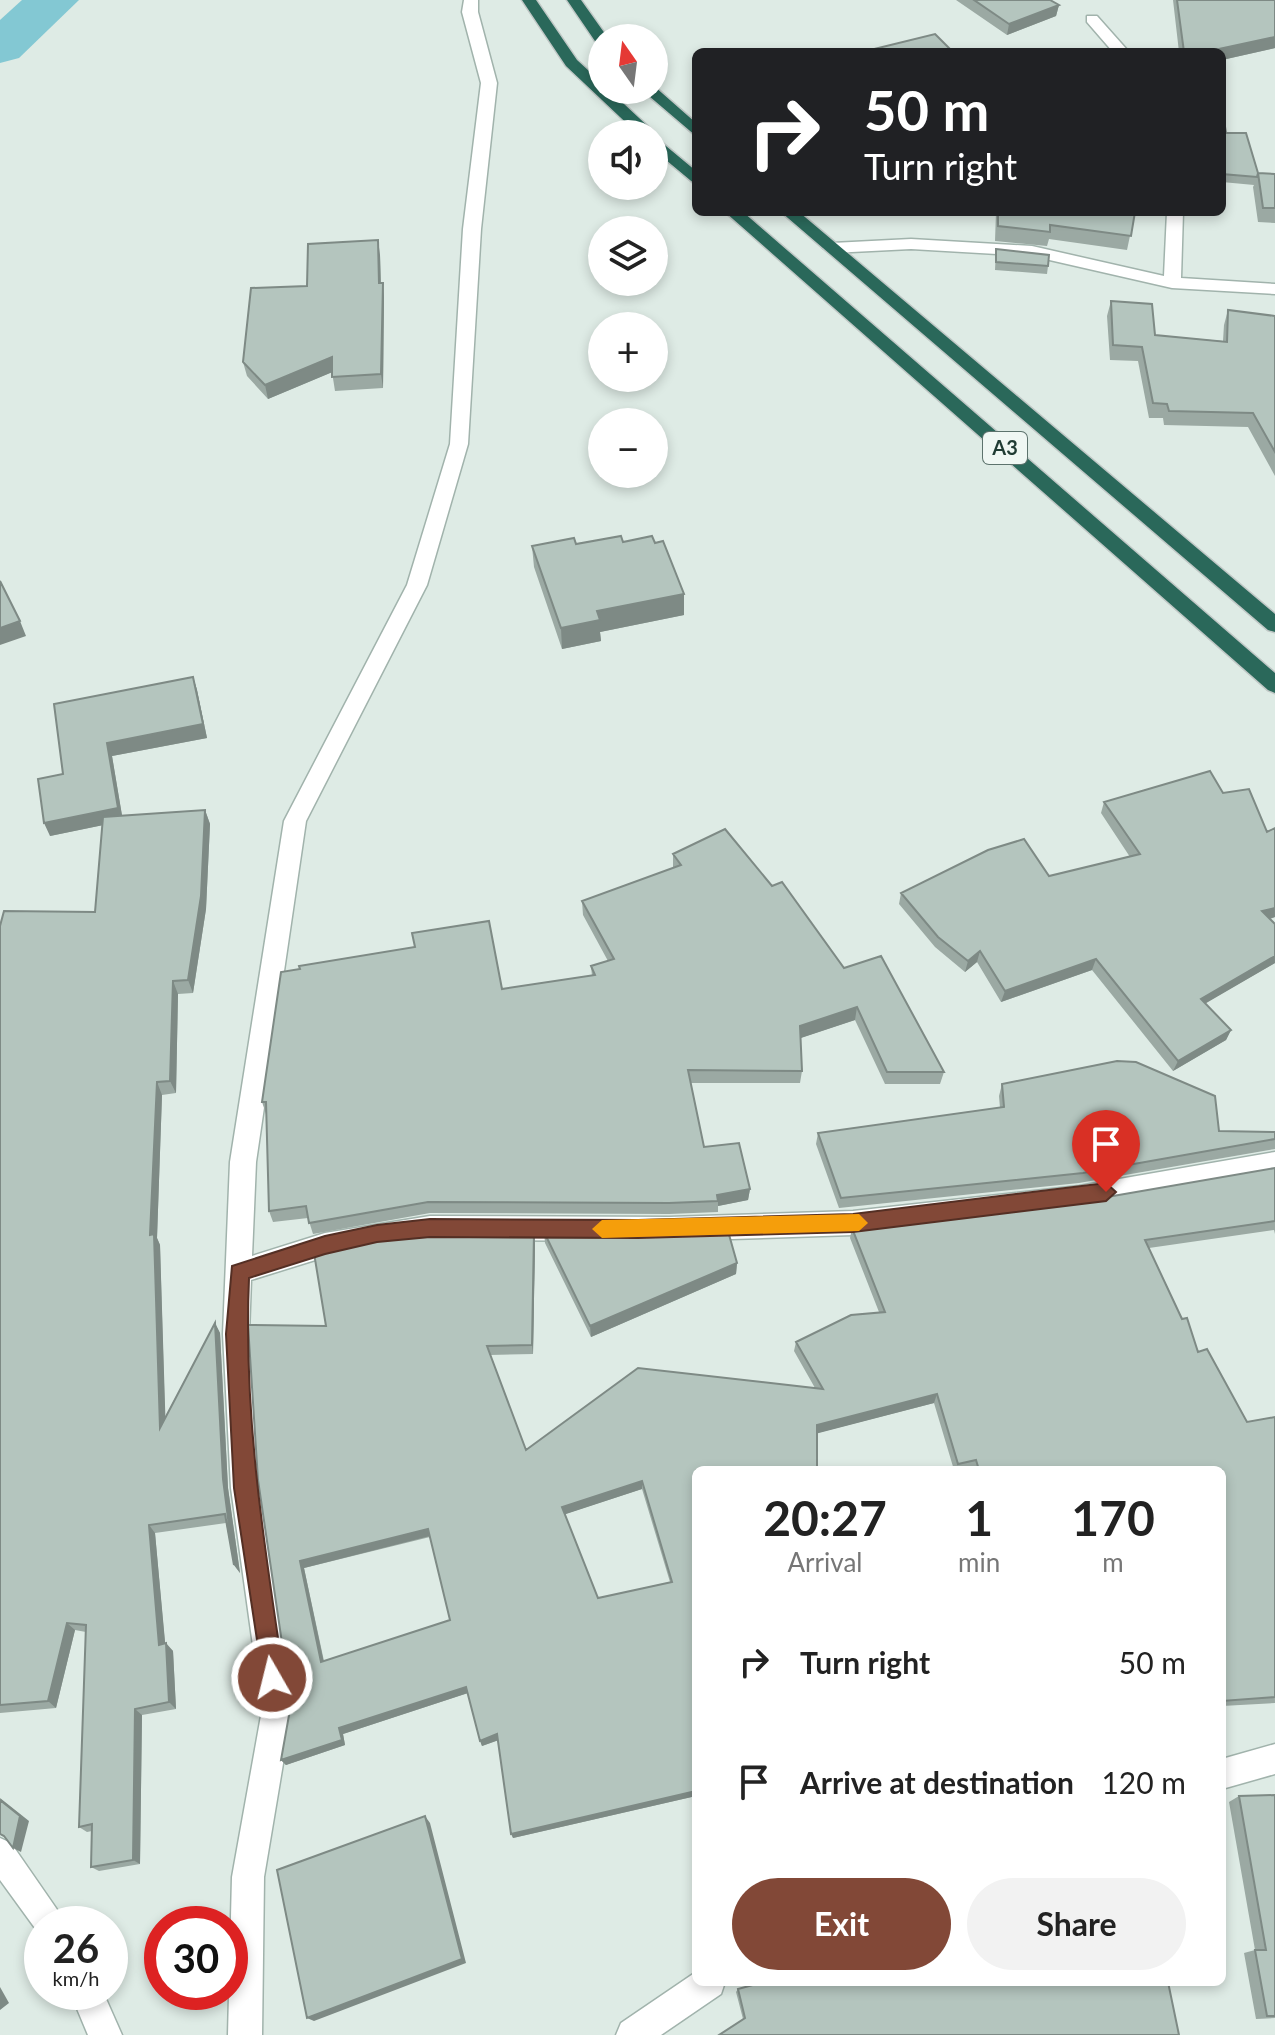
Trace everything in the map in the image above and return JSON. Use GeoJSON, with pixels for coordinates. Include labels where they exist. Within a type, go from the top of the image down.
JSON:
{"type":"FeatureCollection","features":[{"type":"Feature","properties":{"kind":"highway"},"geometry":{"type":"LineString","coordinates":[[529,0],[571,63],[632,120]]}},
{"type":"Feature","properties":{"kind":"highway"},"geometry":{"type":"LineString","coordinates":[[574,0],[590,24]]}},
{"type":"Feature","properties":{"kind":"highway"},"geometry":{"type":"LineString","coordinates":[[666,104],[692,127]]}},
{"type":"Feature","properties":{"kind":"highway"},"geometry":{"type":"LineString","coordinates":[[668,154],[692,176]]}},
{"type":"Feature","properties":{"kind":"highway","name":"A3"},"geometry":{"type":"LineString","coordinates":[[738,216],[1275,685]]}},
{"type":"Feature","properties":{"kind":"highway","name":"A3"},"geometry":{"type":"LineString","coordinates":[[794,216],[1275,625]]}},
{"type":"Feature","properties":{"kind":"street"},"geometry":{"type":"LineString","coordinates":[[245,2035],[248,1877],[277,1710],[245,1488],[236,1334],[243,1162],[295,821],[417,585],[459,444],[472,229],[489,83],[470,12],[471,0]]}},
{"type":"Feature","properties":{"kind":"street"},"geometry":{"type":"LineString","coordinates":[[1092,19],[1117,48]]}},
{"type":"Feature","properties":{"kind":"street"},"geometry":{"type":"LineString","coordinates":[[1172,283],[1175,216]]}},
{"type":"Feature","properties":{"kind":"street"},"geometry":{"type":"LineString","coordinates":[[832,248],[911,244],[1032,251],[1172,283],[1275,289]]}},
{"type":"Feature","properties":{"kind":"street"},"geometry":{"type":"LineString","coordinates":[[239,1272],[325,1245],[417,1229],[669,1229],[853,1223],[1079,1197],[1275,1163]]}},
{"type":"Feature","properties":{"kind":"street"},"geometry":{"type":"LineString","coordinates":[[1226,1773],[1275,1759]]}},
{"type":"Feature","properties":{"kind":"street"},"geometry":{"type":"LineString","coordinates":[[0,1854],[38,1906]]}},
{"type":"Feature","properties":{"kind":"street"},"geometry":{"type":"LineString","coordinates":[[633,2035],[703,1986]]}},
{"type":"Feature","properties":{"kind":"street"},"geometry":{"type":"LineString","coordinates":[[94,2010],[105,2035]]}},
{"type":"Feature","properties":{"kind":"building"},"geometry":{"type":"Polygon","coordinates":[[[974,0],[1050,0],[1059,5],[1009,24],[974,0]]]}},
{"type":"Feature","properties":{"kind":"building"},"geometry":{"type":"Polygon","coordinates":[[[1177,0],[1275,0],[1275,37],[1224,48],[1183,48],[1177,0]]]}},
{"type":"Feature","properties":{"kind":"building"},"geometry":{"type":"Polygon","coordinates":[[[935,34],[949,48],[878,48],[935,34]]]}},
{"type":"Feature","properties":{"kind":"building"},"geometry":{"type":"Polygon","coordinates":[[[1226,133],[1246,133],[1257,177],[1226,174],[1226,133]]]}},
{"type":"Feature","properties":{"kind":"building"},"geometry":{"type":"Polygon","coordinates":[[[1258,173],[1275,174],[1275,208],[1263,208],[1258,173]]]}},
{"type":"Feature","properties":{"kind":"building"},"geometry":{"type":"Polygon","coordinates":[[[998,216],[1134,216],[1131,236],[1050,225],[1050,232],[998,226],[998,216]]]}},
{"type":"Feature","properties":{"kind":"building"},"geometry":{"type":"Polygon","coordinates":[[[378,240],[379,283],[383,283],[381,374],[332,377],[332,357],[265,385],[243,362],[251,288],[307,286],[308,244],[378,240]]]}},
{"type":"Feature","properties":{"kind":"building"},"geometry":{"type":"Polygon","coordinates":[[[996,249],[1049,255],[1048,266],[996,262],[996,249]]]}},
{"type":"Feature","properties":{"kind":"building"},"geometry":{"type":"Polygon","coordinates":[[[1111,301],[1152,304],[1155,335],[1227,342],[1228,310],[1275,316],[1275,452],[1253,413],[1169,411],[1167,404],[1153,403],[1142,347],[1113,345],[1111,301]]]}},
{"type":"Feature","properties":{"kind":"building"},"geometry":{"type":"Polygon","coordinates":[[[621,536],[623,542],[652,536],[655,543],[663,541],[684,594],[597,611],[600,620],[561,628],[532,546],[574,538],[576,544],[621,536]]]}},
{"type":"Feature","properties":{"kind":"building"},"geometry":{"type":"Polygon","coordinates":[[[0,581],[20,621],[0,628],[0,581]]]}},
{"type":"Feature","properties":{"kind":"building"},"geometry":{"type":"Polygon","coordinates":[[[193,677],[203,724],[107,743],[118,808],[44,823],[38,779],[63,774],[54,704],[193,677]]]}},
{"type":"Feature","properties":{"kind":"building"},"geometry":{"type":"Polygon","coordinates":[[[1210,771],[1223,793],[1249,789],[1267,832],[1275,828],[1275,908],[1262,911],[1275,924],[1275,956],[1201,999],[1231,1030],[1178,1061],[1096,959],[1005,991],[980,951],[968,961],[938,937],[901,893],[988,850],[1024,839],[1049,876],[1140,854],[1104,802],[1210,771]]]}},
{"type":"Feature","properties":{"kind":"building"},"geometry":{"type":"Polygon","coordinates":[[[205,810],[201,896],[188,980],[173,981],[170,1081],[157,1082],[150,1235],[154,1234],[160,1428],[215,1323],[223,1479],[234,1565],[225,1514],[149,1525],[159,1645],[166,1643],[169,1702],[135,1709],[133,1860],[91,1867],[92,1824],[79,1827],[86,1625],[67,1623],[48,1701],[0,1705],[0,926],[4,911],[95,912],[103,817],[205,810]]]}},
{"type":"Feature","properties":{"kind":"building"},"geometry":{"type":"Polygon","coordinates":[[[725,829],[772,886],[782,882],[844,968],[881,956],[944,1072],[887,1072],[857,1007],[800,1026],[802,1071],[688,1070],[704,1147],[739,1143],[750,1189],[717,1195],[718,1201],[428,1202],[309,1223],[306,1206],[269,1211],[266,1102],[262,1102],[281,972],[300,969],[299,966],[415,947],[412,933],[489,921],[502,989],[595,975],[591,966],[614,959],[582,901],[681,865],[673,854],[725,829]]]}},
{"type":"Feature","properties":{"kind":"building"},"geometry":{"type":"Polygon","coordinates":[[[1117,1061],[1136,1062],[1215,1096],[1219,1131],[1275,1132],[1275,1139],[1083,1173],[841,1198],[818,1133],[1004,1107],[1002,1084],[1117,1061]]]}},
{"type":"Feature","properties":{"kind":"building"},"geometry":{"type":"Polygon","coordinates":[[[1275,1168],[1275,1221],[1145,1240],[1182,1319],[1187,1318],[1198,1352],[1207,1349],[1247,1422],[1275,1417],[1275,1697],[1226,1701],[1226,1466],[978,1466],[976,1460],[958,1464],[937,1394],[817,1425],[817,1466],[692,1466],[692,1792],[511,1834],[497,1734],[480,1741],[466,1687],[339,1728],[342,1740],[281,1760],[291,1704],[258,1480],[248,1325],[326,1326],[314,1253],[428,1233],[534,1233],[532,1345],[487,1346],[526,1450],[638,1368],[823,1389],[796,1342],[851,1315],[885,1312],[852,1228],[1084,1201],[1275,1168]],[[642,1481],[562,1507],[598,1598],[672,1582],[642,1481]],[[428,1529],[300,1561],[321,1662],[450,1620],[428,1529]]]}},
{"type":"Feature","properties":{"kind":"building"},"geometry":{"type":"Polygon","coordinates":[[[728,1231],[737,1263],[590,1326],[544,1232],[728,1231]]]}},
{"type":"Feature","properties":{"kind":"building"},"geometry":{"type":"Polygon","coordinates":[[[1275,1795],[1275,2016],[1267,2016],[1255,1950],[1266,1950],[1239,1796],[1275,1795]]]}},
{"type":"Feature","properties":{"kind":"building"},"geometry":{"type":"Polygon","coordinates":[[[0,1800],[20,1816],[13,1848],[0,1834],[0,1800]]]}},
{"type":"Feature","properties":{"kind":"building"},"geometry":{"type":"Polygon","coordinates":[[[425,1816],[462,1959],[307,2018],[277,1870],[425,1816]]]}},
{"type":"Feature","properties":{"kind":"building"},"geometry":{"type":"Polygon","coordinates":[[[749,1986],[1169,1986],[1179,2035],[719,2035],[745,2018],[738,1989],[749,1986]]]}},
{"type":"Feature","properties":{"kind":"waterway"},"geometry":{"type":"LineString","coordinates":[[0,47],[53,0]]}},
{"type":"Feature","properties":{"kind":"slow traffic"},"geometry":{"type":"LineString","coordinates":[[602,1229],[859,1223]]}},
{"type":"Feature","properties":{"kind":"route"},"geometry":{"type":"LineString","coordinates":[[272,1678],[245,1488],[236,1334],[239,1272],[325,1245],[377,1234],[430,1228],[638,1229],[853,1223],[1106,1192]]}}]}
